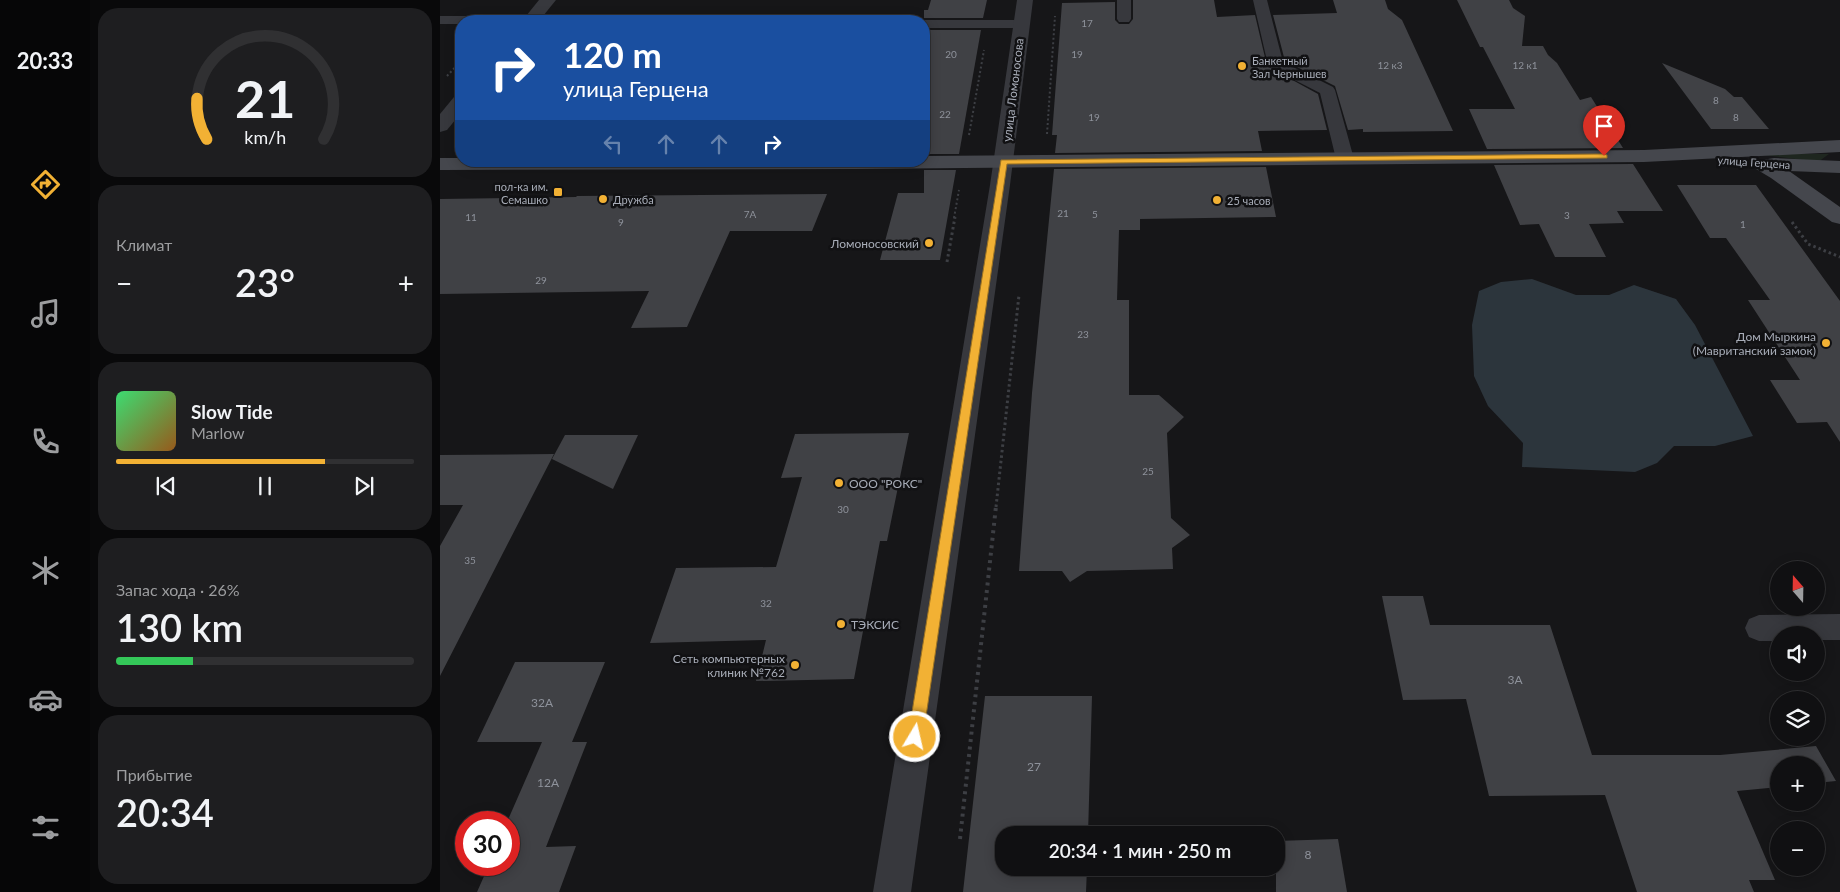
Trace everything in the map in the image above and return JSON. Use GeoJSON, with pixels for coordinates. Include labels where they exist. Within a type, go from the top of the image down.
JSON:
{"type":"FeatureCollection","features":[{"type":"Feature","properties":{"kind":"main road","name":"улица Герцена"},"geometry":{"type":"LineString","coordinates":[[930,162],[1668,156],[1840,146]]}},
{"type":"Feature","properties":{"kind":"main road","name":"улица Герцена"},"geometry":{"type":"LineString","coordinates":[[1668,156],[1754,163],[1839,166]]}},
{"type":"Feature","properties":{"kind":"main road"},"geometry":{"type":"LineString","coordinates":[[1754,163],[1778,173],[1840,217]]}},
{"type":"Feature","properties":{"kind":"main road","name":"улица Герцена"},"geometry":{"type":"LineString","coordinates":[[440,164],[455,164]]}},
{"type":"Feature","properties":{"kind":"main road"},"geometry":{"type":"LineString","coordinates":[[1839,166],[1832,187],[1840,205]]}},
{"type":"Feature","properties":{"kind":"street"},"geometry":{"type":"LineString","coordinates":[[535,15],[548,0]]}},
{"type":"Feature","properties":{"kind":"street","name":"улица Ломоносова"},"geometry":{"type":"LineString","coordinates":[[892,892],[1004,162],[1024,0]]}},
{"type":"Feature","properties":{"kind":"street"},"geometry":{"type":"LineString","coordinates":[[440,126],[455,108]]}},
{"type":"Feature","properties":{"kind":"lane"},"geometry":{"type":"LineString","coordinates":[[1124,0],[1124,19]]}},
{"type":"Feature","properties":{"kind":"lane"},"geometry":{"type":"LineString","coordinates":[[1260,0],[1276,64],[1327,90],[1345,159]]}},
{"type":"Feature","properties":{"kind":"lane"},"geometry":{"type":"LineString","coordinates":[[440,20],[455,20]]}},
{"type":"Feature","properties":{"kind":"lane"},"geometry":{"type":"LineString","coordinates":[[930,24],[1022,24]]}},
{"type":"Feature","properties":{"kind":"lane"},"geometry":{"type":"LineString","coordinates":[[1759,628],[1840,627]]}},
{"type":"Feature","properties":{"kind":"path"},"geometry":{"type":"LineString","coordinates":[[1046,142],[1056,10]]}},
{"type":"Feature","properties":{"kind":"path"},"geometry":{"type":"LineString","coordinates":[[947,262],[988,24]]}},
{"type":"Feature","properties":{"kind":"path"},"geometry":{"type":"LineString","coordinates":[[445,78],[455,67]]}},
{"type":"Feature","properties":{"kind":"path"},"geometry":{"type":"LineString","coordinates":[[1808,244],[1840,257]]}},
{"type":"Feature","properties":{"kind":"path"},"geometry":{"type":"LineString","coordinates":[[960,839],[1020,291]]}},
{"type":"Feature","properties":{"kind":"shaded area"},"geometry":{"type":"Polygon","coordinates":[[[1756,154],[1829,154],[1818,162],[1756,154]]]}},
{"type":"Feature","properties":{"kind":"shaded area"},"geometry":{"type":"Polygon","coordinates":[[[1532,279],[1576,295],[1609,295],[1634,285],[1676,299],[1695,325],[1753,436],[1715,446],[1674,446],[1657,463],[1635,472],[1522,467],[1523,443],[1488,406],[1474,376],[1472,325],[1479,291],[1501,282],[1532,279]]]}},
{"type":"Feature","properties":{"kind":"building"},"geometry":{"type":"Polygon","coordinates":[[[931,0],[987,0],[983,18],[930,18],[930,15],[924,15],[924,10],[928,10],[931,0]]]}},
{"type":"Feature","properties":{"kind":"building"},"geometry":{"type":"Polygon","coordinates":[[[1133,0],[1214,0],[1217,17],[1255,15],[1267,66],[1318,94],[1327,130],[1258,131],[1262,151],[1055,153],[1057,135],[1052,135],[1062,3],[1115,2],[1115,20],[1119,24],[1129,24],[1133,19],[1133,0]]]}},
{"type":"Feature","properties":{"kind":"building"},"geometry":{"type":"Polygon","coordinates":[[[1333,0],[1385,0],[1388,9],[1402,20],[1453,131],[1363,132],[1363,129],[1348,130],[1335,86],[1285,61],[1273,15],[1337,13],[1333,0]]]}},
{"type":"Feature","properties":{"kind":"building"},"geometry":{"type":"Polygon","coordinates":[[[1457,0],[1509,0],[1513,8],[1525,16],[1522,46],[1543,46],[1548,55],[1557,63],[1580,100],[1591,97],[1623,148],[1487,149],[1469,109],[1515,109],[1483,47],[1480,47],[1457,0]]]}},
{"type":"Feature","properties":{"kind":"building"},"geometry":{"type":"Polygon","coordinates":[[[930,30],[981,30],[959,154],[930,154],[930,30]]]}},
{"type":"Feature","properties":{"kind":"building"},"geometry":{"type":"Polygon","coordinates":[[[1662,63],[1725,89],[1734,97],[1742,97],[1769,129],[1711,129],[1662,63]]]}},
{"type":"Feature","properties":{"kind":"building"},"geometry":{"type":"Polygon","coordinates":[[[1633,164],[1663,211],[1617,211],[1624,223],[1589,224],[1606,257],[1555,257],[1539,224],[1520,225],[1494,165],[1633,164]]]}},
{"type":"Feature","properties":{"kind":"building"},"geometry":{"type":"Polygon","coordinates":[[[1266,167],[1276,217],[1140,219],[1140,230],[1119,230],[1117,300],[1129,300],[1129,395],[1159,395],[1184,417],[1167,433],[1171,518],[1190,535],[1172,548],[1173,569],[1087,571],[1070,582],[1062,571],[1019,571],[1032,393],[1054,169],[1266,167]]]}},
{"type":"Feature","properties":{"kind":"building"},"geometry":{"type":"Polygon","coordinates":[[[924,170],[956,170],[940,260],[880,260],[898,193],[924,193],[924,170]]]}},
{"type":"Feature","properties":{"kind":"building"},"geometry":{"type":"Polygon","coordinates":[[[1677,185],[1756,185],[1840,301],[1840,442],[1827,422],[1797,423],[1770,380],[1800,380],[1748,300],[1770,300],[1726,238],[1710,238],[1677,185]]]}},
{"type":"Feature","properties":{"kind":"building"},"geometry":{"type":"Polygon","coordinates":[[[827,194],[812,231],[730,231],[687,327],[631,328],[649,291],[440,294],[440,199],[827,194]]]}},
{"type":"Feature","properties":{"kind":"building"},"geometry":{"type":"Polygon","coordinates":[[[909,433],[887,541],[880,541],[854,679],[756,681],[766,640],[650,643],[676,568],[776,567],[802,477],[781,478],[795,434],[909,433]]]}},
{"type":"Feature","properties":{"kind":"building"},"geometry":{"type":"Polygon","coordinates":[[[565,435],[638,435],[613,489],[552,459],[565,435]]]}},
{"type":"Feature","properties":{"kind":"building"},"geometry":{"type":"Polygon","coordinates":[[[554,454],[440,676],[440,546],[463,505],[440,505],[440,455],[554,454]]]}},
{"type":"Feature","properties":{"kind":"building"},"geometry":{"type":"Polygon","coordinates":[[[1382,596],[1423,596],[1430,625],[1550,625],[1592,755],[1720,755],[1816,746],[1822,756],[1770,756],[1770,788],[1737,791],[1770,868],[1770,876],[1773,876],[1775,880],[1749,880],[1754,892],[1637,892],[1605,795],[1489,796],[1466,699],[1403,700],[1382,596]]]}},
{"type":"Feature","properties":{"kind":"building"},"geometry":{"type":"Polygon","coordinates":[[[515,662],[605,662],[572,742],[587,742],[546,847],[576,846],[559,892],[477,892],[484,876],[520,876],[520,811],[512,811],[542,742],[477,742],[515,662]]]}},
{"type":"Feature","properties":{"kind":"building"},"geometry":{"type":"Polygon","coordinates":[[[985,696],[1092,696],[1088,826],[995,826],[995,876],[1087,876],[1086,892],[963,892],[985,696]]]}},
{"type":"Feature","properties":{"kind":"building"},"geometry":{"type":"Polygon","coordinates":[[[1825,762],[1836,781],[1825,782],[1825,762]]]}},
{"type":"Feature","properties":{"kind":"building"},"geometry":{"type":"Polygon","coordinates":[[[1338,839],[1347,892],[1276,892],[1276,876],[1285,876],[1285,841],[1338,839]]]}},
{"type":"Feature","properties":{"kind":"place","name":"Банкетный Зал Чернышев"},"geometry":{"type":"Point","coordinates":[1242,66]}},
{"type":"Feature","properties":{"kind":"place","name":"пол-ка им. Семашко"},"geometry":{"type":"Point","coordinates":[558,192]}},
{"type":"Feature","properties":{"kind":"place","name":"Дружба"},"geometry":{"type":"Point","coordinates":[603,199]}},
{"type":"Feature","properties":{"kind":"place","name":"25 часов"},"geometry":{"type":"Point","coordinates":[1217,200]}},
{"type":"Feature","properties":{"kind":"place","name":"Ломоносовский"},"geometry":{"type":"Point","coordinates":[929,243]}},
{"type":"Feature","properties":{"kind":"place","name":"Дом Мыркина (Мавританский замок)"},"geometry":{"type":"Point","coordinates":[1826,343]}},
{"type":"Feature","properties":{"kind":"place","name":"ООО \"РОКС\""},"geometry":{"type":"Point","coordinates":[839,483]}},
{"type":"Feature","properties":{"kind":"place","name":"ТЭКСИС"},"geometry":{"type":"Point","coordinates":[841,624]}},
{"type":"Feature","properties":{"kind":"place","name":"Сеть компьютерных клиник №762"},"geometry":{"type":"Point","coordinates":[795,665]}},
{"type":"Feature","properties":{"kind":"route"},"geometry":{"type":"LineString","coordinates":[[915,737],[1004,162],[1604,156]]}}]}
